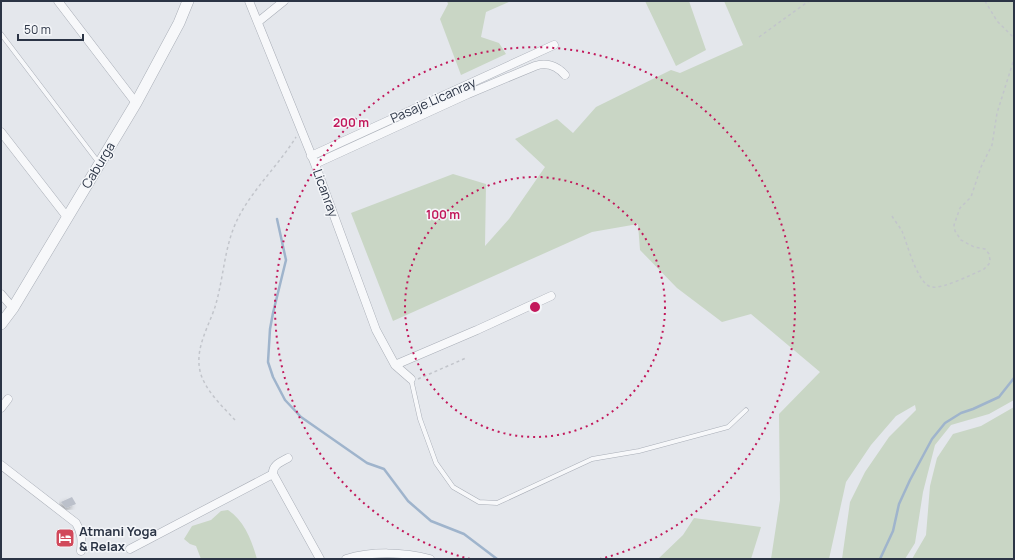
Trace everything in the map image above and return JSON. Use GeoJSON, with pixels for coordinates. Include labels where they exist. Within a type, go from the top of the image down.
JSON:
{"type":"FeatureCollection","features":[{"type":"Feature","properties":{"kind":"street"},"geometry":{"type":"LineString","coordinates":[[58,1],[136,103]]}},
{"type":"Feature","properties":{"kind":"street","name":"Caburga"},"geometry":{"type":"LineString","coordinates":[[1,324],[136,103],[179,23],[188,1]]}},
{"type":"Feature","properties":{"kind":"street","name":"Licanray"},"geometry":{"type":"LineString","coordinates":[[249,1],[315,164],[376,330],[395,365],[411,379]]}},
{"type":"Feature","properties":{"kind":"street"},"geometry":{"type":"LineString","coordinates":[[258,22],[284,1]]}},
{"type":"Feature","properties":{"kind":"street","name":"Pasaje Licanray"},"geometry":{"type":"LineString","coordinates":[[311,156],[554,45]]}},
{"type":"Feature","properties":{"kind":"street"},"geometry":{"type":"LineString","coordinates":[[315,164],[468,94],[535,66],[542,64],[552,66],[565,75]]}},
{"type":"Feature","properties":{"kind":"street"},"geometry":{"type":"LineString","coordinates":[[1,132],[67,217]]}},
{"type":"Feature","properties":{"kind":"street"},"geometry":{"type":"LineString","coordinates":[[1,294],[12,308]]}},
{"type":"Feature","properties":{"kind":"street"},"geometry":{"type":"LineString","coordinates":[[395,365],[551,296]]}},
{"type":"Feature","properties":{"kind":"street"},"geometry":{"type":"LineString","coordinates":[[1,408],[8,399]]}},
{"type":"Feature","properties":{"kind":"street"},"geometry":{"type":"LineString","coordinates":[[288,458],[275,466],[273,474],[320,559]]}},
{"type":"Feature","properties":{"kind":"street"},"geometry":{"type":"LineString","coordinates":[[1,465],[76,523],[81,531],[81,551]]}},
{"type":"Feature","properties":{"kind":"street"},"geometry":{"type":"LineString","coordinates":[[130,549],[273,474]]}},
{"type":"Feature","properties":{"kind":"street"},"geometry":{"type":"LineString","coordinates":[[346,559],[388,554],[418,556],[430,559]]}},
{"type":"Feature","properties":{"kind":"lane"},"geometry":{"type":"LineString","coordinates":[[1,34],[99,163]]}},
{"type":"Feature","properties":{"kind":"lane"},"geometry":{"type":"LineString","coordinates":[[411,379],[420,419],[436,463],[453,487],[479,502],[497,503],[592,459],[639,451],[728,427],[746,410]]}},
{"type":"Feature","properties":{"kind":"path"},"geometry":{"type":"LineString","coordinates":[[759,37],[809,1]]}},
{"type":"Feature","properties":{"kind":"path"},"geometry":{"type":"LineString","coordinates":[[985,1],[997,21],[1014,38]]}},
{"type":"Feature","properties":{"kind":"path"},"geometry":{"type":"LineString","coordinates":[[892,216],[901,230],[918,274],[930,288],[955,281],[984,269],[987,266],[990,260],[987,251],[982,248],[974,247],[961,240],[954,231],[954,225],[960,208],[971,197],[992,145],[997,113],[1014,59]]}},
{"type":"Feature","properties":{"kind":"path"},"geometry":{"type":"LineString","coordinates":[[234,420],[202,379],[199,365],[201,344],[216,305],[228,247],[234,228],[248,201],[292,143],[300,130],[300,126]]}},
{"type":"Feature","properties":{"kind":"path"},"geometry":{"type":"LineString","coordinates":[[411,379],[419,379],[466,358]]}},
{"type":"Feature","properties":{"kind":"green space"},"geometry":{"type":"Polygon","coordinates":[[[447,1],[511,1],[486,12],[481,37],[499,43],[506,54],[461,75],[440,19],[448,4],[447,1]]]}},
{"type":"Feature","properties":{"kind":"green space"},"geometry":{"type":"Polygon","coordinates":[[[645,1],[689,1],[706,50],[676,66],[645,1]]]}},
{"type":"Feature","properties":{"kind":"green space"},"geometry":{"type":"Polygon","coordinates":[[[724,1],[1014,1],[1014,400],[989,414],[951,425],[935,445],[923,492],[915,543],[905,559],[842,559],[850,502],[865,472],[889,437],[916,410],[915,405],[896,416],[871,445],[846,482],[829,559],[771,559],[780,500],[779,414],[820,372],[751,314],[722,322],[677,288],[640,250],[638,224],[592,232],[393,321],[351,213],[453,174],[486,184],[485,246],[509,219],[545,167],[515,139],[557,119],[573,133],[596,107],[671,70],[680,73],[743,45],[724,1]]]}},
{"type":"Feature","properties":{"kind":"green space"},"geometry":{"type":"Polygon","coordinates":[[[1014,407],[1014,559],[912,559],[926,535],[930,486],[937,458],[953,434],[981,426],[1014,407]]]}},
{"type":"Feature","properties":{"kind":"green space"},"geometry":{"type":"Polygon","coordinates":[[[228,510],[239,519],[243,525],[253,545],[257,559],[201,559],[196,546],[190,544],[184,539],[192,526],[211,520],[221,511],[228,510]]]}},
{"type":"Feature","properties":{"kind":"green space"},"geometry":{"type":"Polygon","coordinates":[[[694,518],[761,527],[751,559],[658,559],[683,535],[694,518]]]}},
{"type":"Feature","properties":{"kind":"building"},"geometry":{"type":"Polygon","coordinates":[[[72,497],[76,504],[66,508],[61,502],[72,497]]]}},
{"type":"Feature","properties":{"kind":"waterway"},"geometry":{"type":"LineString","coordinates":[[277,219],[286,260],[270,329],[268,362],[273,377],[285,400],[301,417],[367,463],[384,469],[408,501],[431,521],[464,534],[497,559]]}},
{"type":"Feature","properties":{"kind":"waterway"},"geometry":{"type":"LineString","coordinates":[[880,559],[893,531],[899,504],[932,439],[945,423],[961,413],[999,397],[1014,378]]}},
{"type":"Feature","properties":{"kind":"place","name":"Atmani Yoga & Relax"},"geometry":{"type":"Point","coordinates":[65,538]}}]}
